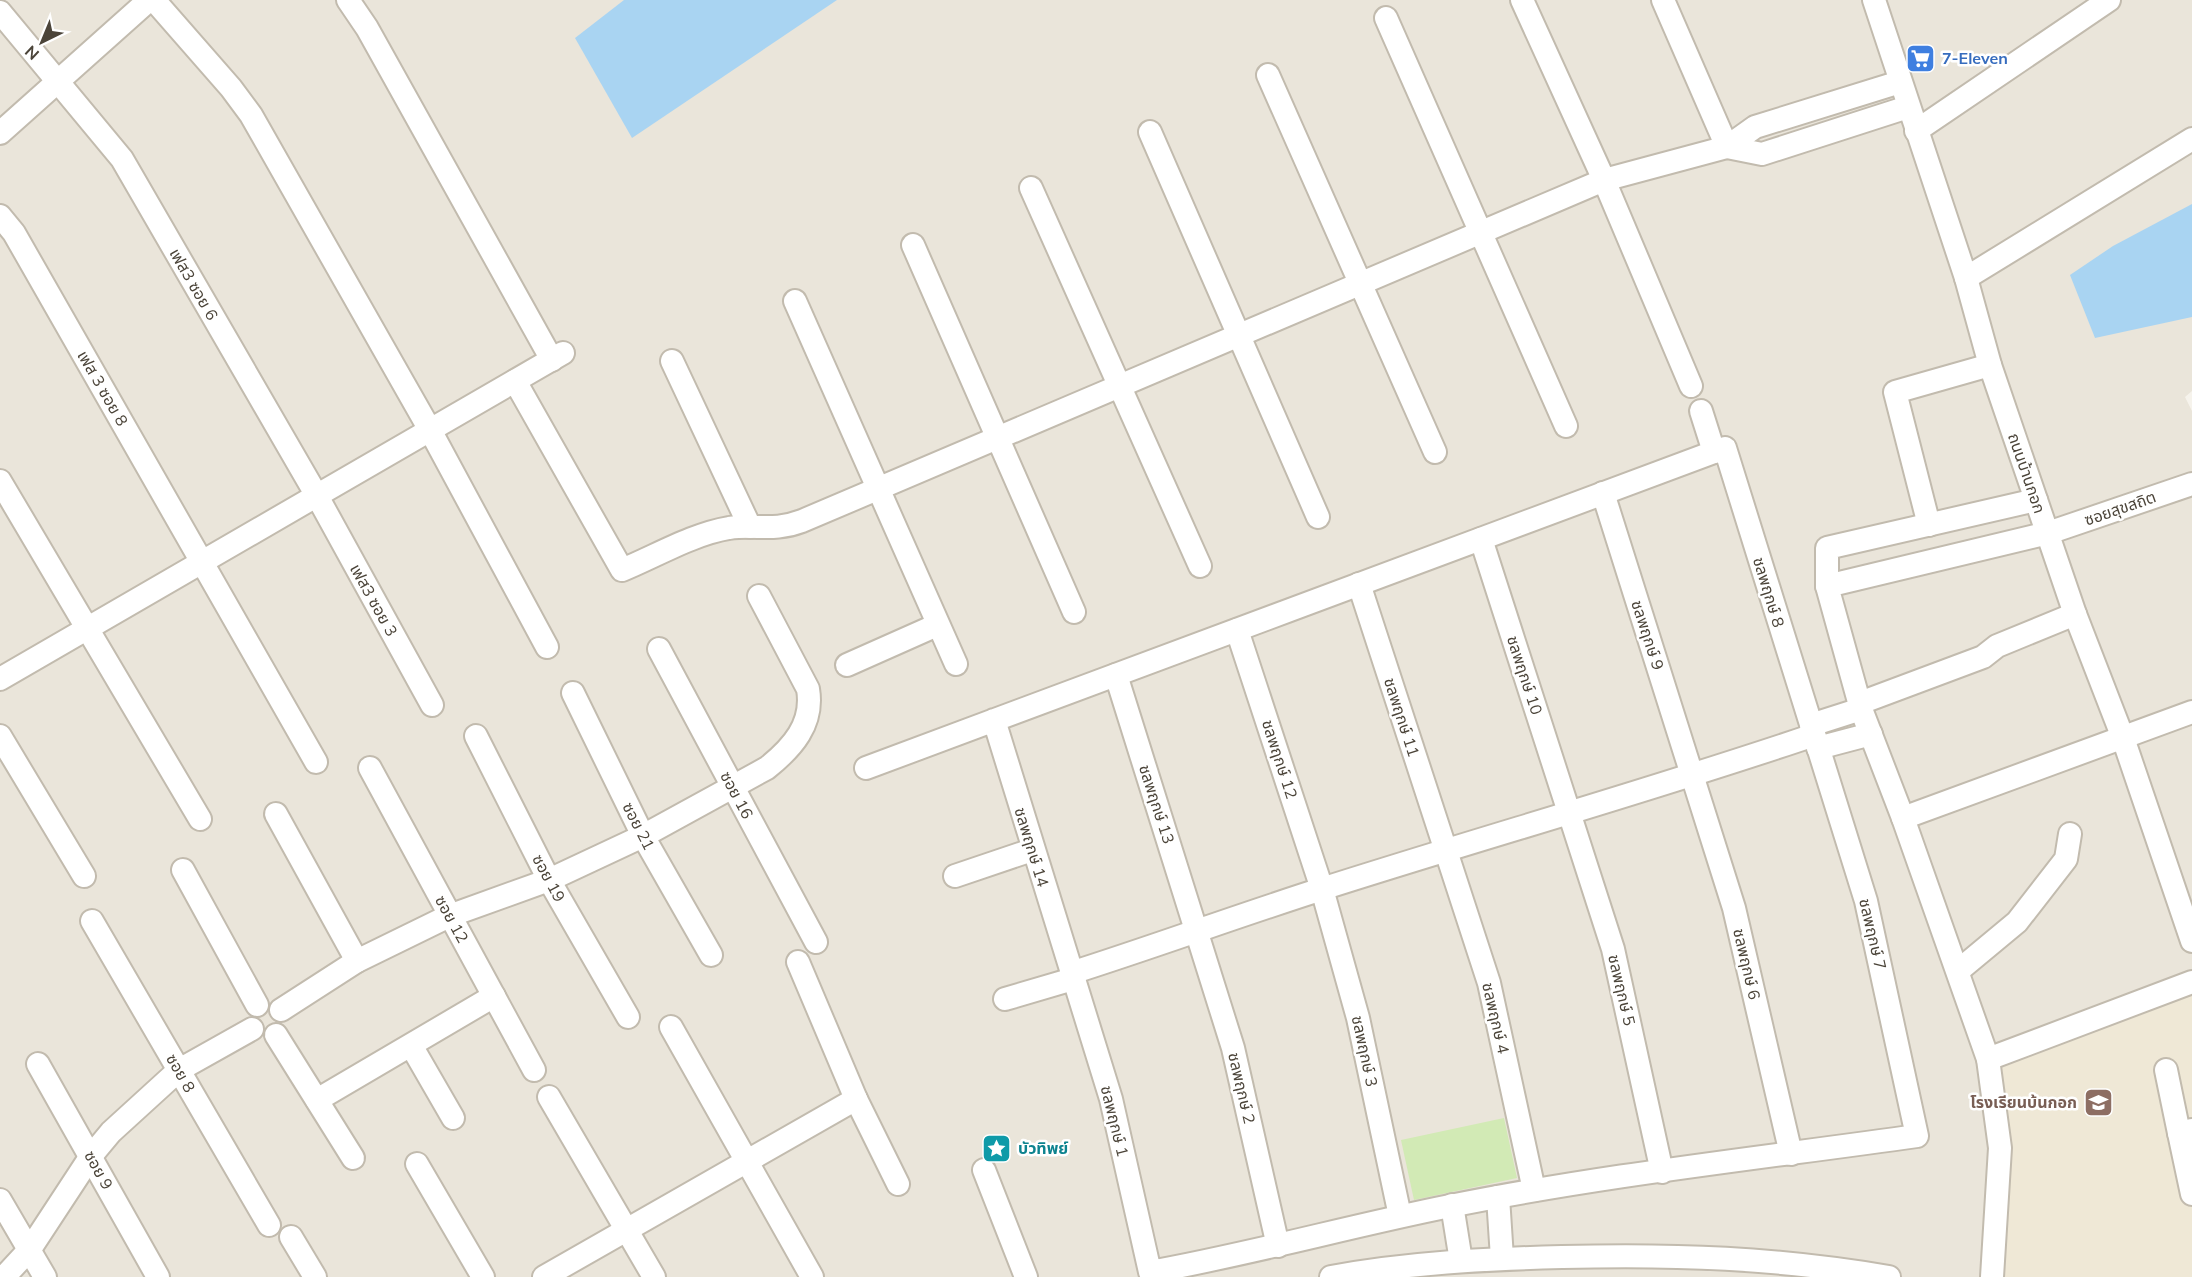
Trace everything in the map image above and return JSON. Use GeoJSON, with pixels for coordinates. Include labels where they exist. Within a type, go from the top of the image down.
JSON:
{"type":"FeatureCollection","features":[{"type":"Feature","properties":{"kind":"street"},"geometry":{"type":"LineString","coordinates":[[0,133],[151,0],[231,88],[251,115],[430,430],[548,647]]}},
{"type":"Feature","properties":{"kind":"street"},"geometry":{"type":"LineString","coordinates":[[0,679],[557,357],[373,38],[348,0]]}},
{"type":"Feature","properties":{"kind":"street"},"geometry":{"type":"LineString","coordinates":[[1522,0],[1604,180],[1691,386]]}},
{"type":"Feature","properties":{"kind":"street"},"geometry":{"type":"LineString","coordinates":[[1663,0],[1727,147]]}},
{"type":"Feature","properties":{"kind":"street","name":"ถนนบ้านกอก"},"geometry":{"type":"LineString","coordinates":[[1874,0],[1966,278],[1990,365],[2075,614],[2123,738],[2192,941]]}},
{"type":"Feature","properties":{"kind":"street"},"geometry":{"type":"LineString","coordinates":[[1916,131],[2109,0]]}},
{"type":"Feature","properties":{"kind":"street","name":"เฟส3 ซอย 6"},"geometry":{"type":"LineString","coordinates":[[0,12],[56,83],[122,159],[317,496]]}},
{"type":"Feature","properties":{"kind":"street"},"geometry":{"type":"LineString","coordinates":[[1386,18],[1566,426]]}},
{"type":"Feature","properties":{"kind":"street"},"geometry":{"type":"LineString","coordinates":[[1268,75],[1436,452]]}},
{"type":"Feature","properties":{"kind":"street"},"geometry":{"type":"LineString","coordinates":[[515,381],[622,570],[710,533],[729,528],[785,528],[1604,180],[1727,147],[1755,127],[1900,82]]}},
{"type":"Feature","properties":{"kind":"street"},"geometry":{"type":"LineString","coordinates":[[1727,147],[1762,154],[1908,107]]}},
{"type":"Feature","properties":{"kind":"street"},"geometry":{"type":"LineString","coordinates":[[1149,132],[1318,517]]}},
{"type":"Feature","properties":{"kind":"street"},"geometry":{"type":"LineString","coordinates":[[1966,278],[2192,139]]}},
{"type":"Feature","properties":{"kind":"street"},"geometry":{"type":"LineString","coordinates":[[1031,188],[1200,566]]}},
{"type":"Feature","properties":{"kind":"street","name":"เฟส 3 ซอย 8"},"geometry":{"type":"LineString","coordinates":[[0,216],[14,233],[316,762]]}},
{"type":"Feature","properties":{"kind":"street"},"geometry":{"type":"LineString","coordinates":[[913,245],[1074,612]]}},
{"type":"Feature","properties":{"kind":"street"},"geometry":{"type":"LineString","coordinates":[[795,302],[956,664]]}},
{"type":"Feature","properties":{"kind":"street"},"geometry":{"type":"LineString","coordinates":[[672,361],[750,527]]}},
{"type":"Feature","properties":{"kind":"street"},"geometry":{"type":"LineString","coordinates":[[1929,525],[1895,392],[1990,365]]}},
{"type":"Feature","properties":{"kind":"street","name":"ชลพฤกษ์ 8"},"geometry":{"type":"LineString","coordinates":[[1701,411],[1719,450],[1814,736]]}},
{"type":"Feature","properties":{"kind":"street"},"geometry":{"type":"LineString","coordinates":[[866,768],[1719,450]]}},
{"type":"Feature","properties":{"kind":"street"},"geometry":{"type":"LineString","coordinates":[[0,481],[200,819]]}},
{"type":"Feature","properties":{"kind":"street","name":"ซอยสุขสถิต"},"geometry":{"type":"LineString","coordinates":[[1827,586],[2048,533],[2192,484]]}},
{"type":"Feature","properties":{"kind":"street","name":"ชลพฤกษ์ 9"},"geometry":{"type":"LineString","coordinates":[[1603,493],[1692,777]]}},
{"type":"Feature","properties":{"kind":"street","name":"เฟส3 ซอย 3"},"geometry":{"type":"LineString","coordinates":[[317,496],[432,705]]}},
{"type":"Feature","properties":{"kind":"street"},"geometry":{"type":"LineString","coordinates":[[1992,1277],[2000,1148],[1988,1059],[1903,818],[1860,706],[1827,586],[1827,548],[2036,500]]}},
{"type":"Feature","properties":{"kind":"street","name":"ชลพฤกษ์ 10"},"geometry":{"type":"LineString","coordinates":[[1481,539],[1569,811]]}},
{"type":"Feature","properties":{"kind":"street","name":"ชลพฤกษ์ 11"},"geometry":{"type":"LineString","coordinates":[[1359,584],[1445,850]]}},
{"type":"Feature","properties":{"kind":"street"},"geometry":{"type":"LineString","coordinates":[[281,1010],[357,961],[449,916],[549,880],[643,836],[767,768],[795,742],[807,717],[810,702],[808,689],[759,596]]}},
{"type":"Feature","properties":{"kind":"street"},"geometry":{"type":"LineString","coordinates":[[1005,999],[1322,888],[1569,811],[1692,777],[1814,736],[1860,706],[1983,657],[1997,646],[2075,614]]}},
{"type":"Feature","properties":{"kind":"street"},"geometry":{"type":"LineString","coordinates":[[847,664],[937,625]]}},
{"type":"Feature","properties":{"kind":"street","name":"ชลพฤกษ์ 12"},"geometry":{"type":"LineString","coordinates":[[1237,630],[1322,888]]}},
{"type":"Feature","properties":{"kind":"street","name":"ซอย 16"},"geometry":{"type":"LineString","coordinates":[[659,649],[816,942]]}},
{"type":"Feature","properties":{"kind":"street","name":"ชลพฤกษ์ 13"},"geometry":{"type":"LineString","coordinates":[[1116,675],[1198,933]]}},
{"type":"Feature","properties":{"kind":"street","name":"ซอย 21"},"geometry":{"type":"LineString","coordinates":[[573,693],[643,836],[711,956]]}},
{"type":"Feature","properties":{"kind":"street"},"geometry":{"type":"LineString","coordinates":[[1903,818],[2192,712]]}},
{"type":"Feature","properties":{"kind":"street","name":"ชลพฤกษ์ 14"},"geometry":{"type":"LineString","coordinates":[[994,720],[1072,976]]}},
{"type":"Feature","properties":{"kind":"street"},"geometry":{"type":"LineString","coordinates":[[1814,736],[1870,734]]}},
{"type":"Feature","properties":{"kind":"street"},"geometry":{"type":"LineString","coordinates":[[0,736],[84,876]]}},
{"type":"Feature","properties":{"kind":"street","name":"ซอย 19"},"geometry":{"type":"LineString","coordinates":[[476,736],[549,880],[628,1017]]}},
{"type":"Feature","properties":{"kind":"street","name":"ชลพฤกษ์ 7"},"geometry":{"type":"LineString","coordinates":[[1791,1154],[1917,1136],[1866,901],[1814,736]]}},
{"type":"Feature","properties":{"kind":"street","name":"ซอย 12"},"geometry":{"type":"LineString","coordinates":[[370,768],[534,1070]]}},
{"type":"Feature","properties":{"kind":"street","name":"ชลพฤกษ์ 6"},"geometry":{"type":"LineString","coordinates":[[1692,777],[1734,908],[1791,1154]]}},
{"type":"Feature","properties":{"kind":"street","name":"ชลพฤกษ์ 5"},"geometry":{"type":"LineString","coordinates":[[1569,811],[1613,949],[1662,1172]]}},
{"type":"Feature","properties":{"kind":"street"},"geometry":{"type":"LineString","coordinates":[[276,814],[357,961]]}},
{"type":"Feature","properties":{"kind":"street"},"geometry":{"type":"LineString","coordinates":[[1958,971],[2017,922],[2066,859],[2070,834]]}},
{"type":"Feature","properties":{"kind":"street"},"geometry":{"type":"LineString","coordinates":[[956,876],[1032,850]]}},
{"type":"Feature","properties":{"kind":"street","name":"ชลพฤกษ์ 4"},"geometry":{"type":"LineString","coordinates":[[1445,850],[1488,982],[1534,1190]]}},
{"type":"Feature","properties":{"kind":"street"},"geometry":{"type":"LineString","coordinates":[[183,870],[257,1005]]}},
{"type":"Feature","properties":{"kind":"street","name":"ชลพฤกษ์ 3"},"geometry":{"type":"LineString","coordinates":[[1322,888],[1358,1018],[1400,1216]]}},
{"type":"Feature","properties":{"kind":"street","name":"ซอย 8"},"geometry":{"type":"LineString","coordinates":[[92,921],[269,1225]]}},
{"type":"Feature","properties":{"kind":"street","name":"ชลพฤกษ์ 2"},"geometry":{"type":"LineString","coordinates":[[1198,933],[1233,1048],[1278,1246]]}},
{"type":"Feature","properties":{"kind":"street"},"geometry":{"type":"LineString","coordinates":[[798,962],[856,1100],[898,1184]]}},
{"type":"Feature","properties":{"kind":"street","name":"ชลพฤกษ์ 1"},"geometry":{"type":"LineString","coordinates":[[1072,976],[1111,1099],[1150,1272],[1278,1246]]}},
{"type":"Feature","properties":{"kind":"street"},"geometry":{"type":"LineString","coordinates":[[1988,1059],[2192,982]]}},
{"type":"Feature","properties":{"kind":"street"},"geometry":{"type":"LineString","coordinates":[[317,1100],[412,1047],[494,996]]}},
{"type":"Feature","properties":{"kind":"street"},"geometry":{"type":"LineString","coordinates":[[270,1003],[281,1010],[284,1024],[276,1035],[263,1037],[252,1029],[249,1016],[257,1005],[270,1003]]}},
{"type":"Feature","properties":{"kind":"street"},"geometry":{"type":"LineString","coordinates":[[671,1027],[812,1277]]}},
{"type":"Feature","properties":{"kind":"street"},"geometry":{"type":"LineString","coordinates":[[4,1277],[30,1249],[92,1156],[111,1132],[179,1070],[252,1029]]}},
{"type":"Feature","properties":{"kind":"street"},"geometry":{"type":"LineString","coordinates":[[276,1035],[352,1158]]}},
{"type":"Feature","properties":{"kind":"street"},"geometry":{"type":"LineString","coordinates":[[412,1047],[453,1118]]}},
{"type":"Feature","properties":{"kind":"street","name":"ซอย 9"},"geometry":{"type":"LineString","coordinates":[[38,1064],[92,1156],[158,1277]]}},
{"type":"Feature","properties":{"kind":"street"},"geometry":{"type":"LineString","coordinates":[[2166,1070],[2186,1131],[2192,1194]]}},
{"type":"Feature","properties":{"kind":"street"},"geometry":{"type":"LineString","coordinates":[[549,1097],[654,1277]]}},
{"type":"Feature","properties":{"kind":"street"},"geometry":{"type":"LineString","coordinates":[[544,1277],[856,1100]]}},
{"type":"Feature","properties":{"kind":"street"},"geometry":{"type":"LineString","coordinates":[[1278,1246],[1400,1216],[1534,1190],[1791,1154]]}},
{"type":"Feature","properties":{"kind":"street"},"geometry":{"type":"LineString","coordinates":[[417,1164],[483,1277]]}},
{"type":"Feature","properties":{"kind":"street"},"geometry":{"type":"LineString","coordinates":[[984,1170],[1026,1277]]}},
{"type":"Feature","properties":{"kind":"street"},"geometry":{"type":"LineString","coordinates":[[1498,1197],[1502,1258]]}},
{"type":"Feature","properties":{"kind":"street"},"geometry":{"type":"LineString","coordinates":[[0,1200],[45,1277]]}},
{"type":"Feature","properties":{"kind":"street"},"geometry":{"type":"LineString","coordinates":[[1452,1205],[1461,1261]]}},
{"type":"Feature","properties":{"kind":"street"},"geometry":{"type":"LineString","coordinates":[[291,1238],[315,1277]]}},
{"type":"Feature","properties":{"kind":"street"},"geometry":{"type":"LineString","coordinates":[[1331,1277],[1502,1258],[1665,1254],[1753,1258],[1841,1273],[1889,1277]]}},
{"type":"Feature","properties":{"kind":"shaded area"},"geometry":{"type":"Polygon","coordinates":[[[0,0],[2192,0],[2192,391],[2185,397],[2192,411],[2192,1277],[0,1277],[0,0]]]}},
{"type":"Feature","properties":{"kind":"shaded area","name":"โรงเรียนบ้นกอก"},"geometry":{"type":"Polygon","coordinates":[[[2192,995],[2192,1277],[2003,1277],[2009,1144],[1999,1060],[2192,995]]]}},
{"type":"Feature","properties":{"kind":"green space"},"geometry":{"type":"Polygon","coordinates":[[[1504,1118],[1517,1178],[1414,1200],[1401,1140],[1504,1118]]]}},
{"type":"Feature","properties":{"kind":"water"},"geometry":{"type":"Polygon","coordinates":[[[624,0],[837,0],[632,138],[575,38],[624,0]]]}},
{"type":"Feature","properties":{"kind":"water"},"geometry":{"type":"Polygon","coordinates":[[[2192,204],[2192,317],[2095,338],[2070,275],[2113,246],[2192,204]]]}},
{"type":"Feature","properties":{"kind":"place","name":"7-Eleven"},"geometry":{"type":"Point","coordinates":[1921,58]}},
{"type":"Feature","properties":{"kind":"place","name":"โรงเรียนบ้นกอก"},"geometry":{"type":"Point","coordinates":[2098,1102]}},
{"type":"Feature","properties":{"kind":"place","name":"บัวทิพย์"},"geometry":{"type":"Point","coordinates":[997,1148]}}]}
